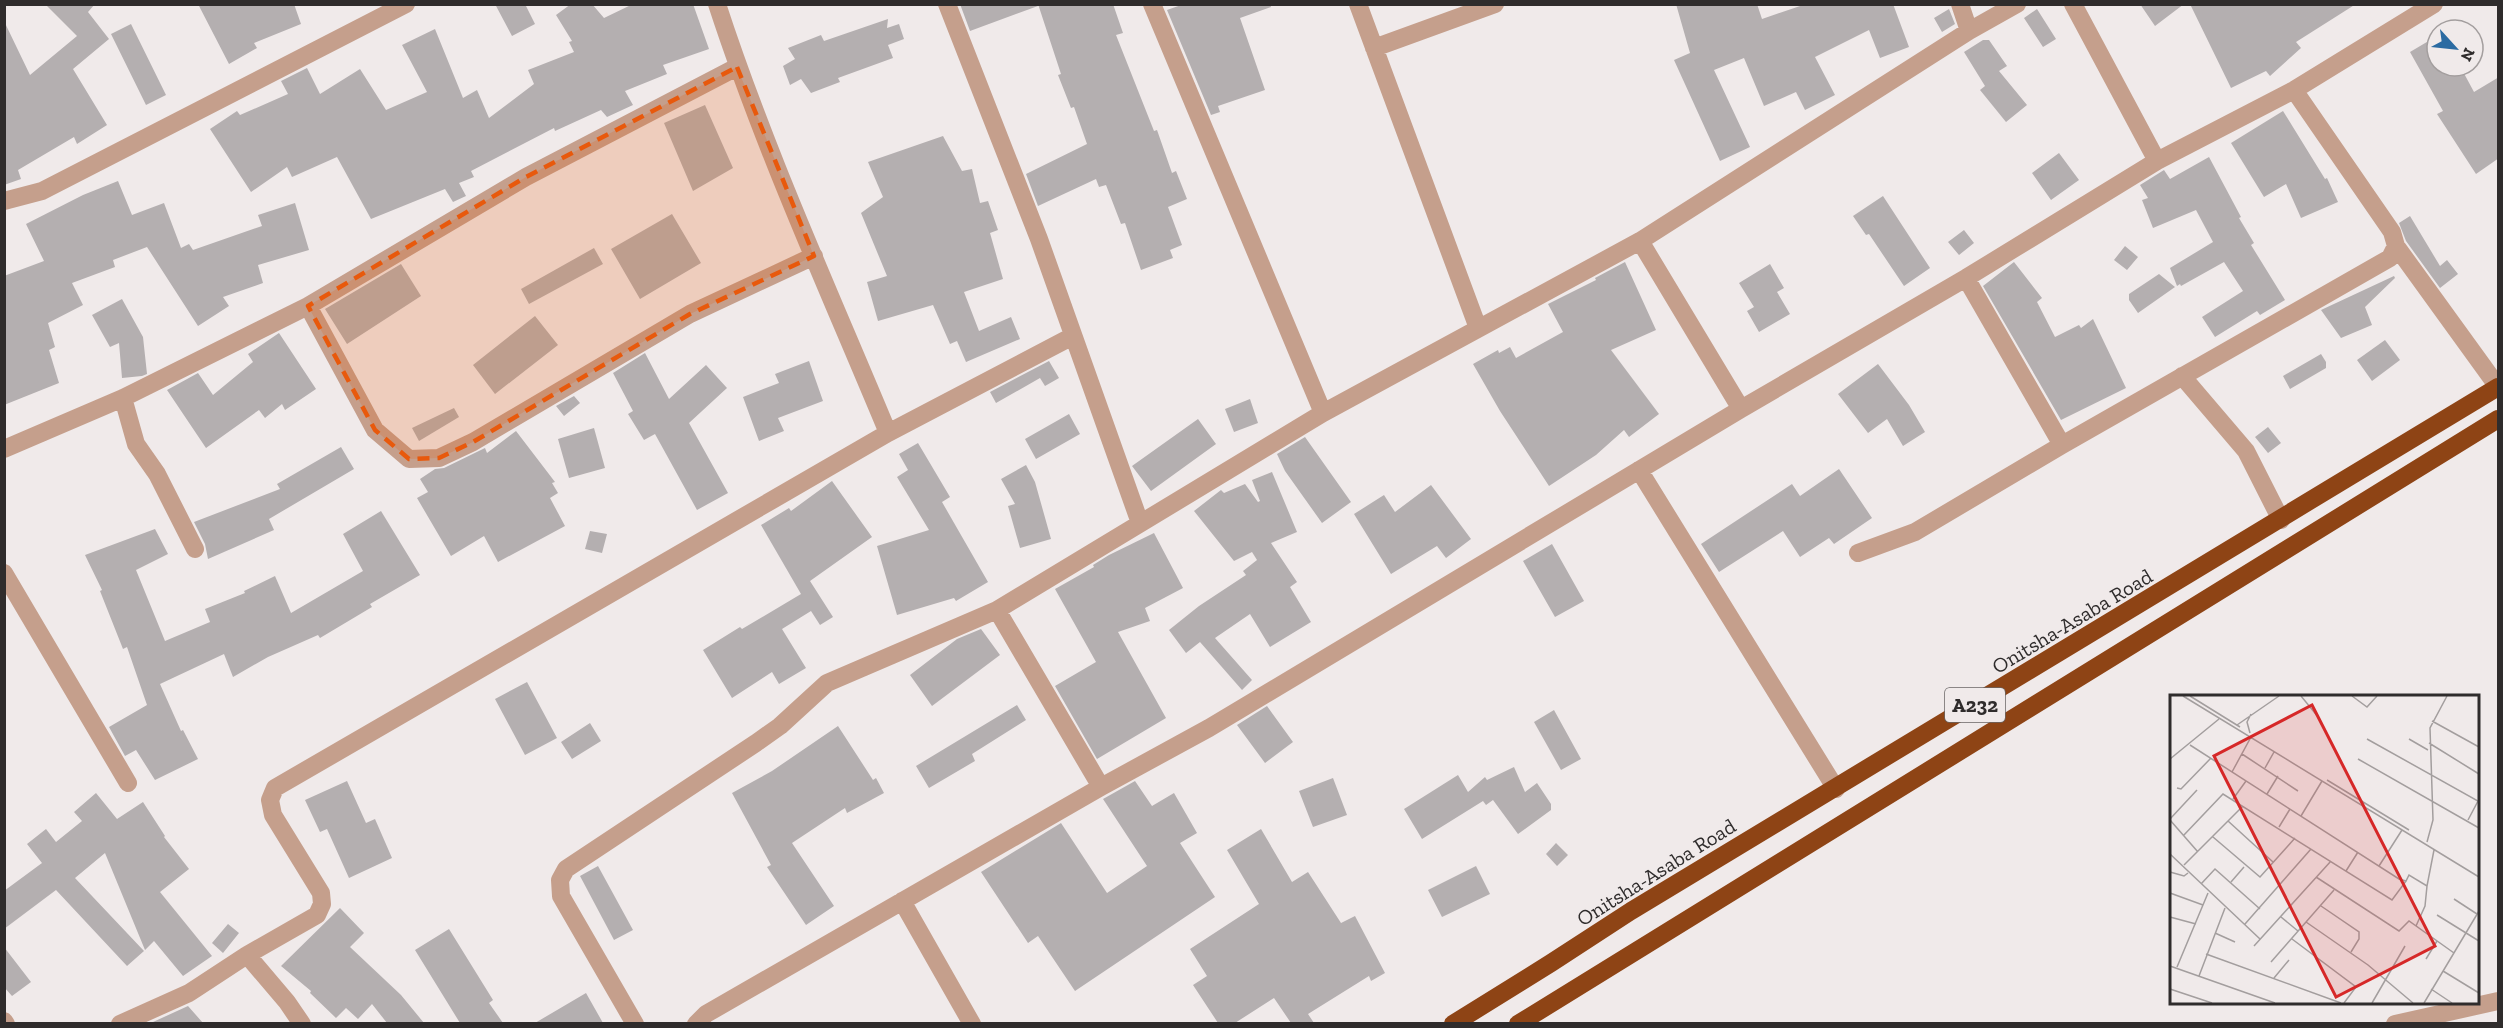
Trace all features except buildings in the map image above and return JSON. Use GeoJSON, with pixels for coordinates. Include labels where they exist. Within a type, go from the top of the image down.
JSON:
{"type":"FeatureCollection","features":[{"type":"Feature","properties":{"kind":"highway","name":"Onitsha-Asaba Road"},"geometry":{"type":"LineString","coordinates":[[1456,1023],[1631,911],[2498,387]]}},
{"type":"Feature","properties":{"kind":"highway","name":"A232"},"geometry":{"type":"LineString","coordinates":[[1518,1023],[2499,419]]}},
{"type":"Feature","properties":{"kind":"street"},"geometry":{"type":"LineString","coordinates":[[4,201],[42,191],[406,4]]}},
{"type":"Feature","properties":{"kind":"street"},"geometry":{"type":"LineString","coordinates":[[717,4],[737,67],[888,433]]}},
{"type":"Feature","properties":{"kind":"street"},"geometry":{"type":"LineString","coordinates":[[947,4],[1039,239],[1140,523]]}},
{"type":"Feature","properties":{"kind":"street"},"geometry":{"type":"LineString","coordinates":[[1152,4],[1323,412]]}},
{"type":"Feature","properties":{"kind":"street"},"geometry":{"type":"LineString","coordinates":[[1358,4],[1478,328]]}},
{"type":"Feature","properties":{"kind":"street"},"geometry":{"type":"LineString","coordinates":[[1374,48],[1495,4]]}},
{"type":"Feature","properties":{"kind":"street"},"geometry":{"type":"LineString","coordinates":[[1960,4],[1969,31]]}},
{"type":"Feature","properties":{"kind":"street"},"geometry":{"type":"LineString","coordinates":[[635,1023],[561,896],[560,880],[566,869],[756,744],[780,726],[827,683],[997,610],[1323,412],[1640,241],[1969,31],[2017,4]]}},
{"type":"Feature","properties":{"kind":"street"},"geometry":{"type":"LineString","coordinates":[[2073,4],[2157,161]]}},
{"type":"Feature","properties":{"kind":"street"},"geometry":{"type":"LineString","coordinates":[[696,1023],[706,1014],[902,901],[1209,728],[1741,409],[1966,278],[2157,161],[2294,90],[2434,4]]}},
{"type":"Feature","properties":{"kind":"street"},"geometry":{"type":"LineString","coordinates":[[4,449],[123,398],[308,306],[526,177],[737,67]]}},
{"type":"Feature","properties":{"kind":"street"},"geometry":{"type":"LineString","coordinates":[[2294,90],[2392,232],[2397,246],[2498,387]]}},
{"type":"Feature","properties":{"kind":"street"},"geometry":{"type":"LineString","coordinates":[[1640,241],[1741,409]]}},
{"type":"Feature","properties":{"kind":"street"},"geometry":{"type":"LineString","coordinates":[[1858,553],[1915,532],[2062,445],[2390,258],[2397,246]]}},
{"type":"Feature","properties":{"kind":"street"},"geometry":{"type":"LineString","coordinates":[[308,306],[375,430],[409,459],[439,458],[472,442],[690,314],[814,256]]}},
{"type":"Feature","properties":{"kind":"street"},"geometry":{"type":"LineString","coordinates":[[1966,278],[2062,445]]}},
{"type":"Feature","properties":{"kind":"street"},"geometry":{"type":"LineString","coordinates":[[120,1023],[189,993],[247,955],[317,915],[322,904],[321,893],[273,815],[270,800],[275,788],[888,433],[1073,336]]}},
{"type":"Feature","properties":{"kind":"street"},"geometry":{"type":"LineString","coordinates":[[2182,376],[2246,451],[2281,520]]}},
{"type":"Feature","properties":{"kind":"street"},"geometry":{"type":"LineString","coordinates":[[123,398],[136,444],[157,474],[195,549]]}},
{"type":"Feature","properties":{"kind":"street"},"geometry":{"type":"LineString","coordinates":[[1639,470],[1836,789]]}},
{"type":"Feature","properties":{"kind":"street"},"geometry":{"type":"LineString","coordinates":[[4,573],[128,783]]}},
{"type":"Feature","properties":{"kind":"street"},"geometry":{"type":"LineString","coordinates":[[997,610],[1101,787]]}},
{"type":"Feature","properties":{"kind":"street"},"geometry":{"type":"LineString","coordinates":[[902,901],[972,1023]]}},
{"type":"Feature","properties":{"kind":"street"},"geometry":{"type":"LineString","coordinates":[[247,955],[302,1023]]}},
{"type":"Feature","properties":{"kind":"street"},"geometry":{"type":"LineString","coordinates":[[2395,1023],[2499,1001]]}},
{"type":"Feature","properties":{"kind":"highlighted area"},"geometry":{"type":"Polygon","coordinates":[[[737,67],[814,256],[690,314],[473,442],[439,458],[409,459],[375,430],[308,306],[526,177],[737,67]]]}}]}
